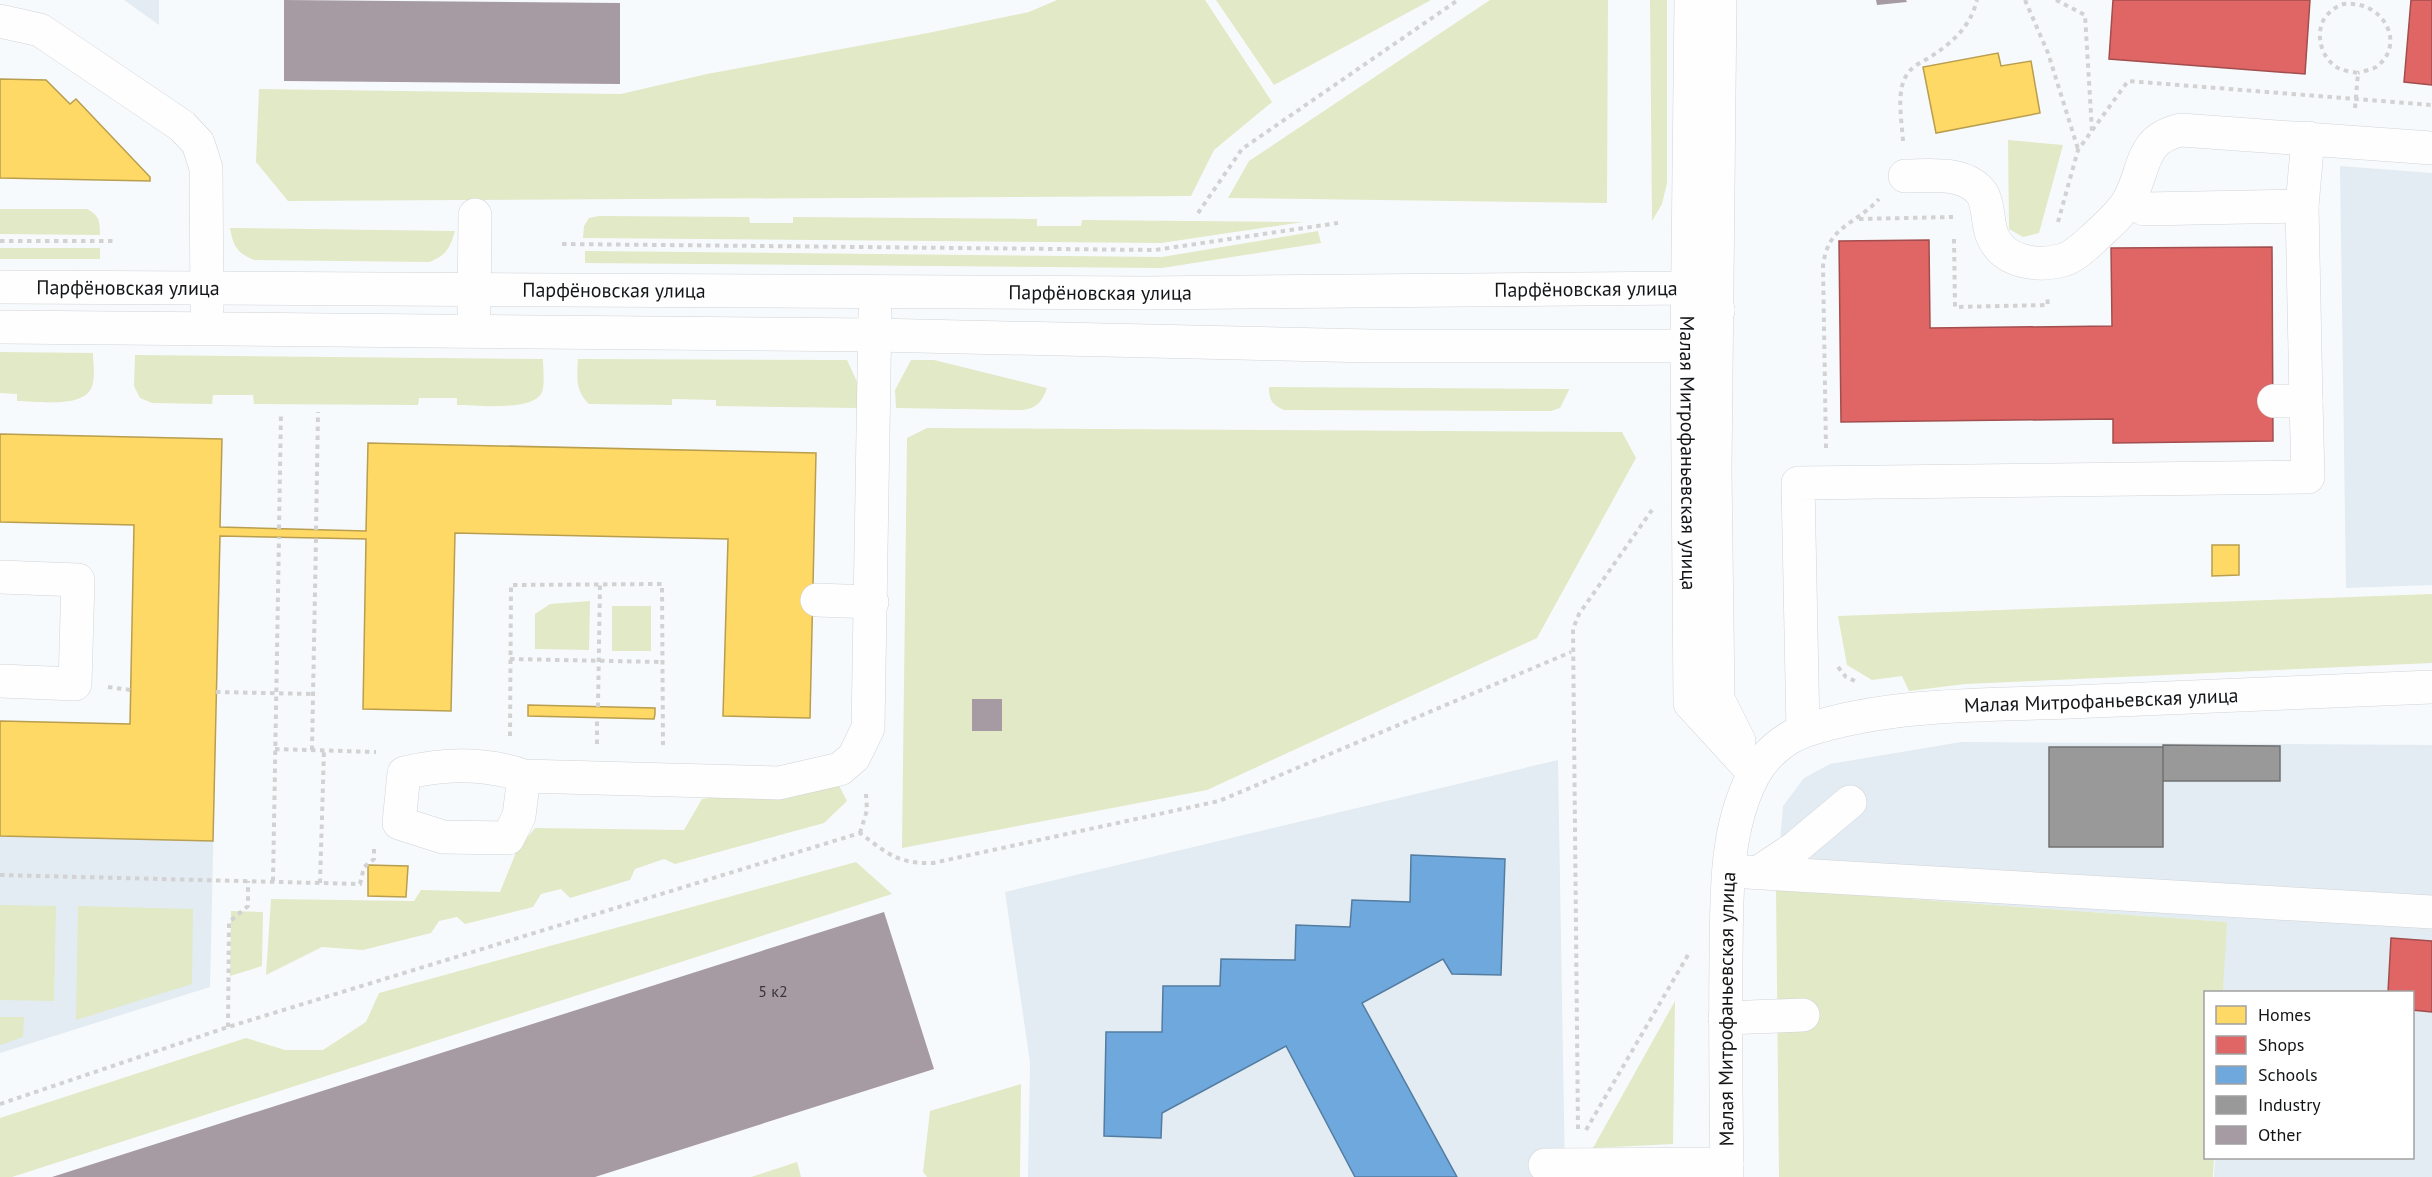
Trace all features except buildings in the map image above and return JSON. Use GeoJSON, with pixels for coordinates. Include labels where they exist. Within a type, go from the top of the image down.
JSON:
{"type":"FeatureCollection","features":[{"type":"Feature","properties":{"kind":"street","name":"Малая Митрофаньевская улица"},"geometry":{"type":"LineString","coordinates":[[1691,0],[1687,346],[1690,703],[1754,773]]}},
{"type":"Feature","properties":{"kind":"street","name":"Малая Митрофаньевская улица"},"geometry":{"type":"LineString","coordinates":[[1720,0],[1716,470],[1718,699],[1754,773]]}},
{"type":"Feature","properties":{"kind":"street"},"geometry":{"type":"LineString","coordinates":[[0,21],[40,30],[64,44],[182,126],[198,143],[206,168],[207,329]]}},
{"type":"Feature","properties":{"kind":"street"},"geometry":{"type":"LineString","coordinates":[[1894,186],[1943,176],[1964,180],[1981,192],[1992,237],[2009,255],[2030,264],[2065,260],[2083,247],[2130,200],[2151,145],[2165,134],[2181,130],[2432,148]]}},
{"type":"Feature","properties":{"kind":"street"},"geometry":{"type":"LineString","coordinates":[[1803,731],[1798,483],[2308,477],[2302,206],[2308,138]]}},
{"type":"Feature","properties":{"kind":"street"},"geometry":{"type":"LineString","coordinates":[[2130,200],[2144,209],[2302,206]]}},
{"type":"Feature","properties":{"kind":"street"},"geometry":{"type":"LineString","coordinates":[[474,331],[475,215]]}},
{"type":"Feature","properties":{"kind":"street","name":"Парфёновская улица"},"geometry":{"type":"LineString","coordinates":[[0,286],[875,293],[1688,288],[1718,310]]}},
{"type":"Feature","properties":{"kind":"street"},"geometry":{"type":"LineString","coordinates":[[525,776],[779,783],[840,769],[854,757],[868,728],[872,602],[875,293]]}},
{"type":"Feature","properties":{"kind":"street"},"geometry":{"type":"LineString","coordinates":[[1687,346],[1718,310]]}},
{"type":"Feature","properties":{"kind":"street","name":"Парфёновская улица"},"geometry":{"type":"LineString","coordinates":[[0,327],[875,335],[1372,346],[1687,346]]}},
{"type":"Feature","properties":{"kind":"street"},"geometry":{"type":"LineString","coordinates":[[2274,402],[2306,401]]}},
{"type":"Feature","properties":{"kind":"street"},"geometry":{"type":"LineString","coordinates":[[0,578],[78,580],[75,684],[0,681]]}},
{"type":"Feature","properties":{"kind":"street"},"geometry":{"type":"LineString","coordinates":[[816,600],[872,602]]}},
{"type":"Feature","properties":{"kind":"street","name":"Малая Митрофаньевская улица"},"geometry":{"type":"LineString","coordinates":[[1727,1171],[1725,1018],[1744,871],[1736,824],[1754,773],[1773,749],[1803,731],[1872,715],[1965,706],[2432,687]]}},
{"type":"Feature","properties":{"kind":"street"},"geometry":{"type":"LineString","coordinates":[[1744,871],[1795,848],[1850,802]]}},
{"type":"Feature","properties":{"kind":"street"},"geometry":{"type":"LineString","coordinates":[[1744,871],[2432,912]]}},
{"type":"Feature","properties":{"kind":"street"},"geometry":{"type":"LineString","coordinates":[[1725,1018],[1803,1015]]}},
{"type":"Feature","properties":{"kind":"street"},"geometry":{"type":"LineString","coordinates":[[1545,1166],[1579,1154],[1727,1171]]}},
{"type":"Feature","properties":{"kind":"path"},"geometry":{"type":"LineString","coordinates":[[1198,213],[1242,149],[1458,0]]}},
{"type":"Feature","properties":{"kind":"path"},"geometry":{"type":"LineString","coordinates":[[1903,143],[1901,92],[1905,77],[1914,67],[1947,46],[1962,32],[1977,0]]}},
{"type":"Feature","properties":{"kind":"path"},"geometry":{"type":"LineString","coordinates":[[2025,0],[2048,53],[2078,150]]}},
{"type":"Feature","properties":{"kind":"path"},"geometry":{"type":"LineString","coordinates":[[2056,0],[2085,15],[2092,132]]}},
{"type":"Feature","properties":{"kind":"path"},"geometry":{"type":"LineString","coordinates":[[2353,0],[2372,4],[2386,16],[2390,35],[2386,54],[2376,67],[2358,73],[2340,69],[2325,57],[2320,39],[2323,20],[2336,6],[2353,0]]}},
{"type":"Feature","properties":{"kind":"path"},"geometry":{"type":"LineString","coordinates":[[2352,142],[2358,73]]}},
{"type":"Feature","properties":{"kind":"path"},"geometry":{"type":"LineString","coordinates":[[1827,483],[1823,266],[1825,248],[1835,232],[1858,219],[1894,186]]}},
{"type":"Feature","properties":{"kind":"path"},"geometry":{"type":"LineString","coordinates":[[1858,219],[1987,215]]}},
{"type":"Feature","properties":{"kind":"path"},"geometry":{"type":"LineString","coordinates":[[562,244],[1155,250],[1338,223]]}},
{"type":"Feature","properties":{"kind":"path"},"geometry":{"type":"LineString","coordinates":[[0,241],[117,241]]}},
{"type":"Feature","properties":{"kind":"path"},"geometry":{"type":"LineString","coordinates":[[279,529],[281,412]]}},
{"type":"Feature","properties":{"kind":"path"},"geometry":{"type":"LineString","coordinates":[[316,530],[318,412]]}},
{"type":"Feature","properties":{"kind":"path"},"geometry":{"type":"LineString","coordinates":[[1579,1154],[1571,652],[1573,628],[1579,614],[1657,504]]}},
{"type":"Feature","properties":{"kind":"path"},"geometry":{"type":"LineString","coordinates":[[273,881],[279,537]]}},
{"type":"Feature","properties":{"kind":"path"},"geometry":{"type":"LineString","coordinates":[[312,750],[316,538]]}},
{"type":"Feature","properties":{"kind":"path"},"geometry":{"type":"LineString","coordinates":[[598,706],[600,584]]}},
{"type":"Feature","properties":{"kind":"path"},"geometry":{"type":"LineString","coordinates":[[510,744],[511,585],[662,584],[663,747]]}},
{"type":"Feature","properties":{"kind":"path"},"geometry":{"type":"LineString","coordinates":[[0,1104],[228,1027],[860,833],[894,857],[910,864],[933,863],[1219,801],[1571,652]]}},
{"type":"Feature","properties":{"kind":"path"},"geometry":{"type":"LineString","coordinates":[[510,659],[662,662]]}},
{"type":"Feature","properties":{"kind":"path"},"geometry":{"type":"LineString","coordinates":[[1833,660],[1846,677],[1865,687]]}},
{"type":"Feature","properties":{"kind":"path"},"geometry":{"type":"LineString","coordinates":[[216,692],[313,694]]}},
{"type":"Feature","properties":{"kind":"path"},"geometry":{"type":"LineString","coordinates":[[597,717],[597,747]]}},
{"type":"Feature","properties":{"kind":"path"},"geometry":{"type":"LineString","coordinates":[[275,748],[377,752],[376,764]]}},
{"type":"Feature","properties":{"kind":"path"},"geometry":{"type":"LineString","coordinates":[[320,883],[324,750]]}},
{"type":"Feature","properties":{"kind":"path"},"geometry":{"type":"LineString","coordinates":[[0,875],[360,884],[364,867],[374,859],[374,847]]}},
{"type":"Feature","properties":{"kind":"path"},"geometry":{"type":"LineString","coordinates":[[228,1027],[229,922],[248,906],[248,881]]}},
{"type":"Feature","properties":{"kind":"path"},"geometry":{"type":"LineString","coordinates":[[1579,1154],[1690,951]]}},
{"type":"Feature","properties":{"kind":"shaded area"},"geometry":{"type":"Polygon","coordinates":[[[124,0],[159,0],[159,25],[124,0]]]}},
{"type":"Feature","properties":{"kind":"shaded area"},"geometry":{"type":"Polygon","coordinates":[[[2340,166],[2432,173],[2432,585],[2346,588],[2340,166]]]}},
{"type":"Feature","properties":{"kind":"shaded area"},"geometry":{"type":"Polygon","coordinates":[[[0,721],[216,726],[210,987],[0,1053],[0,721]]]}},
{"type":"Feature","properties":{"kind":"shaded area"},"geometry":{"type":"Polygon","coordinates":[[[1961,742],[2432,745],[2432,1177],[2214,1177],[2215,1159],[2414,1159],[2414,991],[2223,991],[2226,922],[1776,889],[1783,806],[1804,778],[1830,764],[1961,742]]]}},
{"type":"Feature","properties":{"kind":"shaded area"},"geometry":{"type":"Polygon","coordinates":[[[1558,760],[1565,1177],[1028,1177],[1030,1062],[1005,892],[1558,760]]]}},
{"type":"Feature","properties":{"kind":"green space"},"geometry":{"type":"Polygon","coordinates":[[[1057,0],[1205,0],[1272,102],[1214,150],[1191,196],[288,201],[256,162],[259,89],[621,94],[707,74],[1029,12],[1057,0]]]}},
{"type":"Feature","properties":{"kind":"green space"},"geometry":{"type":"Polygon","coordinates":[[[1216,0],[1431,0],[1274,85],[1216,0]]]}},
{"type":"Feature","properties":{"kind":"green space"},"geometry":{"type":"Polygon","coordinates":[[[1490,0],[1608,0],[1607,203],[1228,198],[1249,161],[1490,0]]]}},
{"type":"Feature","properties":{"kind":"green space"},"geometry":{"type":"Polygon","coordinates":[[[1650,0],[1667,0],[1667,183],[1662,204],[1652,221],[1650,0]]]}},
{"type":"Feature","properties":{"kind":"green space"},"geometry":{"type":"Polygon","coordinates":[[[2008,140],[2063,145],[2039,233],[2023,237],[2009,229],[2008,140]]]}},
{"type":"Feature","properties":{"kind":"green space"},"geometry":{"type":"Polygon","coordinates":[[[0,209],[87,209],[98,219],[100,235],[0,234],[0,209]]]}},
{"type":"Feature","properties":{"kind":"green space"},"geometry":{"type":"Polygon","coordinates":[[[599,216],[749,217],[750,223],[793,223],[793,217],[1037,219],[1037,226],[1081,226],[1082,220],[1303,222],[1161,243],[583,238],[584,226],[589,218],[599,216]]]}},
{"type":"Feature","properties":{"kind":"green space"},"geometry":{"type":"Polygon","coordinates":[[[230,228],[455,231],[446,251],[429,262],[254,260],[237,248],[230,228]]]}},
{"type":"Feature","properties":{"kind":"green space"},"geometry":{"type":"Polygon","coordinates":[[[1318,231],[1321,243],[1162,268],[585,263],[585,251],[1162,257],[1318,231]]]}},
{"type":"Feature","properties":{"kind":"green space"},"geometry":{"type":"Polygon","coordinates":[[[0,248],[100,248],[100,259],[0,259],[0,248]]]}},
{"type":"Feature","properties":{"kind":"green space"},"geometry":{"type":"Polygon","coordinates":[[[0,352],[93,353],[94,379],[90,391],[83,397],[62,402],[17,401],[17,394],[0,393],[0,352]]]}},
{"type":"Feature","properties":{"kind":"green space"},"geometry":{"type":"Polygon","coordinates":[[[135,355],[543,359],[543,385],[542,392],[537,398],[517,405],[504,406],[457,405],[457,398],[419,398],[418,405],[254,404],[253,395],[213,395],[212,404],[152,403],[140,398],[134,386],[135,355]]]}},
{"type":"Feature","properties":{"kind":"green space"},"geometry":{"type":"Polygon","coordinates":[[[578,359],[847,360],[859,386],[859,408],[716,406],[716,400],[672,399],[672,405],[589,404],[579,389],[578,359]]]}},
{"type":"Feature","properties":{"kind":"green space"},"geometry":{"type":"Polygon","coordinates":[[[911,360],[934,360],[1047,388],[1038,404],[1023,410],[896,408],[895,390],[911,360]]]}},
{"type":"Feature","properties":{"kind":"green space"},"geometry":{"type":"Polygon","coordinates":[[[1269,387],[1569,390],[1560,408],[1551,411],[1284,410],[1272,401],[1269,387]]]}},
{"type":"Feature","properties":{"kind":"green space"},"geometry":{"type":"Polygon","coordinates":[[[927,428],[1622,432],[1636,458],[1537,638],[1207,790],[902,848],[907,438],[927,428]]]}},
{"type":"Feature","properties":{"kind":"green space"},"geometry":{"type":"Polygon","coordinates":[[[2432,594],[2432,663],[1965,684],[1909,691],[1902,676],[1872,680],[1847,665],[1838,616],[2432,594]]]}},
{"type":"Feature","properties":{"kind":"green space"},"geometry":{"type":"Polygon","coordinates":[[[590,601],[589,650],[535,649],[535,614],[550,604],[590,601]]]}},
{"type":"Feature","properties":{"kind":"green space"},"geometry":{"type":"Polygon","coordinates":[[[612,606],[651,606],[651,651],[612,651],[612,606]]]}},
{"type":"Feature","properties":{"kind":"green space"},"geometry":{"type":"Polygon","coordinates":[[[836,780],[847,801],[824,823],[675,864],[664,859],[635,869],[630,880],[570,898],[561,889],[541,894],[533,907],[465,924],[457,917],[439,921],[431,933],[363,950],[322,947],[266,975],[271,899],[414,901],[421,890],[500,892],[517,850],[535,828],[684,830],[702,799],[836,780]]]}},
{"type":"Feature","properties":{"kind":"green space"},"geometry":{"type":"Polygon","coordinates":[[[856,862],[892,894],[12,1177],[0,1177],[0,1118],[246,1038],[285,1050],[323,1050],[366,1022],[379,993],[856,862]]]}},
{"type":"Feature","properties":{"kind":"green space"},"geometry":{"type":"Polygon","coordinates":[[[1776,889],[2227,922],[2223,991],[2204,991],[2204,1159],[2214,1159],[2213,1177],[1779,1177],[1776,889]]]}},
{"type":"Feature","properties":{"kind":"green space"},"geometry":{"type":"Polygon","coordinates":[[[0,905],[56,906],[54,1001],[0,1000],[0,905]]]}},
{"type":"Feature","properties":{"kind":"green space"},"geometry":{"type":"Polygon","coordinates":[[[78,906],[193,909],[192,984],[76,1020],[78,906]]]}},
{"type":"Feature","properties":{"kind":"green space"},"geometry":{"type":"Polygon","coordinates":[[[231,911],[263,912],[262,966],[230,976],[231,911]]]}},
{"type":"Feature","properties":{"kind":"green space"},"geometry":{"type":"Polygon","coordinates":[[[1675,1001],[1673,1144],[1593,1148],[1675,1001]]]}},
{"type":"Feature","properties":{"kind":"green space"},"geometry":{"type":"Polygon","coordinates":[[[0,1017],[24,1017],[23,1037],[0,1045],[0,1017]]]}},
{"type":"Feature","properties":{"kind":"green space"},"geometry":{"type":"Polygon","coordinates":[[[1021,1084],[1020,1177],[927,1177],[923,1172],[930,1111],[1021,1084]]]}},
{"type":"Feature","properties":{"kind":"green space"},"geometry":{"type":"Polygon","coordinates":[[[797,1162],[801,1177],[751,1177],[797,1162]]]}}]}
